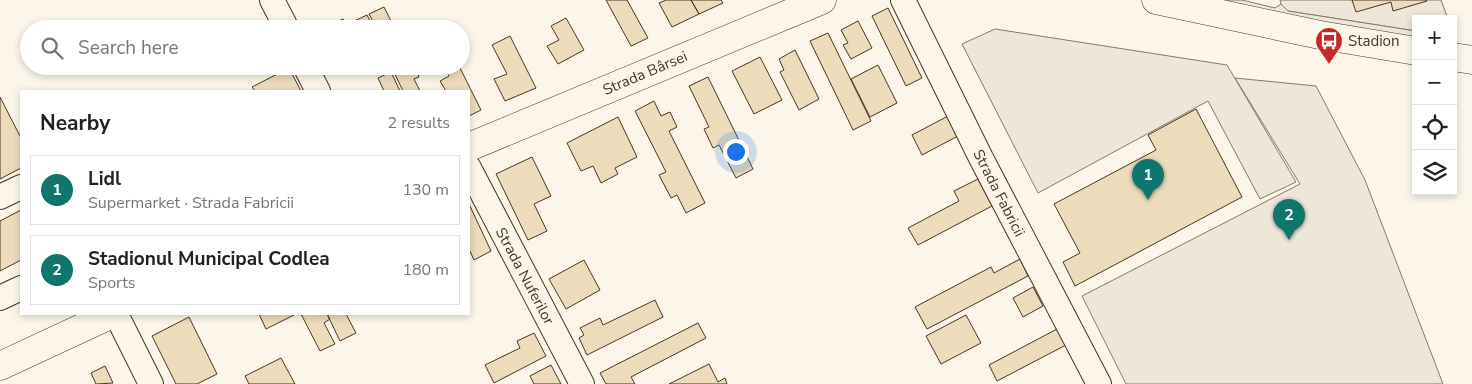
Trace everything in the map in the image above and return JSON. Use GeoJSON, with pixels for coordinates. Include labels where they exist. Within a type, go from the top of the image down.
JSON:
{"type":"FeatureCollection","features":[{"type":"Feature","properties":{"kind":"highway","name":"Strada Bârsei"},"geometry":{"type":"LineString","coordinates":[[470,147],[822,0]]}},
{"type":"Feature","properties":{"kind":"highway"},"geometry":{"type":"LineString","coordinates":[[1163,1],[1285,28],[1412,50]]}},
{"type":"Feature","properties":{"kind":"highway"},"geometry":{"type":"LineString","coordinates":[[1457,58],[1472,60]]}},
{"type":"Feature","properties":{"kind":"highway"},"geometry":{"type":"LineString","coordinates":[[0,366],[110,315]]}},
{"type":"Feature","properties":{"kind":"street"},"geometry":{"type":"LineString","coordinates":[[272,0],[282,20]]}},
{"type":"Feature","properties":{"kind":"street","name":"Strada Fabricii"},"geometry":{"type":"LineString","coordinates":[[903,0],[981,158],[1099,384]]}},
{"type":"Feature","properties":{"kind":"street"},"geometry":{"type":"LineString","coordinates":[[310,75],[318,90]]}},
{"type":"Feature","properties":{"kind":"street","name":"Strada Nuferilor"},"geometry":{"type":"LineString","coordinates":[[470,170],[582,384]]}},
{"type":"Feature","properties":{"kind":"street"},"geometry":{"type":"LineString","coordinates":[[0,197],[20,187]]}},
{"type":"Feature","properties":{"kind":"street"},"geometry":{"type":"LineString","coordinates":[[0,298],[20,288]]}},
{"type":"Feature","properties":{"kind":"street"},"geometry":{"type":"LineString","coordinates":[[116,315],[151,384]]}},
{"type":"Feature","properties":{"kind":"shaded area"},"geometry":{"type":"Polygon","coordinates":[[[1228,0],[1242,0],[1275,8],[1281,4],[1288,11],[1412,30],[1412,40],[1231,6],[1228,0]]]}},
{"type":"Feature","properties":{"kind":"shaded area"},"geometry":{"type":"Polygon","coordinates":[[[1280,0],[1441,0],[1447,15],[1412,15],[1412,30],[1288,11],[1281,4],[1280,0]]]}},
{"type":"Feature","properties":{"kind":"shaded area"},"geometry":{"type":"Polygon","coordinates":[[[995,29],[1227,65],[1296,182],[1260,199],[1208,101],[1038,193],[962,44],[995,29]]]}},
{"type":"Feature","properties":{"kind":"shaded area"},"geometry":{"type":"Polygon","coordinates":[[[1235,78],[1316,86],[1365,180],[1443,384],[1126,384],[1082,296],[1300,184],[1235,78]]]}},
{"type":"Feature","properties":{"kind":"building"},"geometry":{"type":"Polygon","coordinates":[[[606,0],[627,0],[648,38],[631,46],[606,0]]]}},
{"type":"Feature","properties":{"kind":"building"},"geometry":{"type":"Polygon","coordinates":[[[666,0],[691,0],[699,14],[672,27],[659,3],[666,0]]]}},
{"type":"Feature","properties":{"kind":"building"},"geometry":{"type":"Polygon","coordinates":[[[691,0],[721,0],[723,3],[699,14],[691,0]]]}},
{"type":"Feature","properties":{"kind":"building"},"geometry":{"type":"Polygon","coordinates":[[[1352,0],[1427,1],[1393,11],[1391,2],[1356,12],[1352,0]]]}},
{"type":"Feature","properties":{"kind":"building"},"geometry":{"type":"Polygon","coordinates":[[[384,7],[390,20],[372,20],[369,14],[384,7]]]}},
{"type":"Feature","properties":{"kind":"building"},"geometry":{"type":"Polygon","coordinates":[[[888,8],[922,78],[906,86],[872,16],[888,8]]]}},
{"type":"Feature","properties":{"kind":"building"},"geometry":{"type":"Polygon","coordinates":[[[367,15],[370,20],[356,20],[367,15]]]}},
{"type":"Feature","properties":{"kind":"building"},"geometry":{"type":"Polygon","coordinates":[[[566,18],[584,50],[558,64],[547,46],[559,40],[551,26],[566,18]]]}},
{"type":"Feature","properties":{"kind":"building"},"geometry":{"type":"Polygon","coordinates":[[[858,21],[872,48],[851,59],[843,45],[848,43],[841,30],[858,21]]]}},
{"type":"Feature","properties":{"kind":"building"},"geometry":{"type":"Polygon","coordinates":[[[828,33],[871,121],[853,130],[810,41],[828,33]]]}},
{"type":"Feature","properties":{"kind":"building"},"geometry":{"type":"Polygon","coordinates":[[[510,36],[536,88],[505,101],[494,79],[507,74],[492,45],[510,36]]]}},
{"type":"Feature","properties":{"kind":"building"},"geometry":{"type":"Polygon","coordinates":[[[795,50],[819,99],[799,110],[780,72],[784,70],[779,59],[795,50]]]}},
{"type":"Feature","properties":{"kind":"building"},"geometry":{"type":"Polygon","coordinates":[[[760,57],[782,100],[754,114],[732,71],[760,57]]]}},
{"type":"Feature","properties":{"kind":"building"},"geometry":{"type":"Polygon","coordinates":[[[878,65],[897,103],[870,117],[851,79],[878,65]]]}},
{"type":"Feature","properties":{"kind":"building"},"geometry":{"type":"Polygon","coordinates":[[[275,75],[293,75],[300,90],[254,90],[252,87],[275,75]]]}},
{"type":"Feature","properties":{"kind":"building"},"geometry":{"type":"Polygon","coordinates":[[[384,75],[392,75],[400,90],[384,90],[378,78],[384,75]]]}},
{"type":"Feature","properties":{"kind":"building"},"geometry":{"type":"Polygon","coordinates":[[[395,75],[418,75],[419,77],[414,79],[420,90],[403,90],[395,75]]]}},
{"type":"Feature","properties":{"kind":"building"},"geometry":{"type":"Polygon","coordinates":[[[464,75],[481,110],[470,116],[470,90],[445,90],[440,81],[449,76],[464,75]]]}},
{"type":"Feature","properties":{"kind":"building"},"geometry":{"type":"Polygon","coordinates":[[[708,77],[753,169],[736,178],[719,145],[713,148],[704,129],[709,127],[689,86],[708,77]]]}},
{"type":"Feature","properties":{"kind":"building"},"geometry":{"type":"Polygon","coordinates":[[[0,97],[20,136],[20,169],[0,179],[0,97]]]}},
{"type":"Feature","properties":{"kind":"building"},"geometry":{"type":"Polygon","coordinates":[[[654,101],[661,116],[670,112],[677,127],[669,131],[705,203],[686,213],[677,195],[671,198],[659,175],[666,172],[635,111],[654,101]]]}},
{"type":"Feature","properties":{"kind":"building"},"geometry":{"type":"Polygon","coordinates":[[[1196,109],[1242,197],[1075,286],[1063,262],[1080,253],[1054,204],[1156,150],[1148,135],[1196,109]]]}},
{"type":"Feature","properties":{"kind":"building"},"geometry":{"type":"Polygon","coordinates":[[[948,116],[958,136],[922,155],[912,135],[948,116]]]}},
{"type":"Feature","properties":{"kind":"building"},"geometry":{"type":"Polygon","coordinates":[[[618,117],[637,157],[615,168],[618,174],[601,183],[593,166],[581,171],[567,143],[618,117]]]}},
{"type":"Feature","properties":{"kind":"building"},"geometry":{"type":"Polygon","coordinates":[[[532,157],[551,196],[534,204],[547,231],[528,240],[496,174],[532,157]]]}},
{"type":"Feature","properties":{"kind":"building"},"geometry":{"type":"Polygon","coordinates":[[[978,179],[992,206],[918,245],[908,228],[959,201],[954,191],[978,179]]]}},
{"type":"Feature","properties":{"kind":"building"},"geometry":{"type":"Polygon","coordinates":[[[470,206],[491,251],[474,260],[470,251],[470,206]]]}},
{"type":"Feature","properties":{"kind":"building"},"geometry":{"type":"Polygon","coordinates":[[[20,211],[20,261],[0,271],[0,221],[20,211]]]}},
{"type":"Feature","properties":{"kind":"building"},"geometry":{"type":"Polygon","coordinates":[[[1020,259],[1028,276],[927,329],[915,307],[991,267],[994,273],[1020,259]]]}},
{"type":"Feature","properties":{"kind":"building"},"geometry":{"type":"Polygon","coordinates":[[[584,260],[600,290],[566,309],[549,279],[584,260]]]}},
{"type":"Feature","properties":{"kind":"building"},"geometry":{"type":"Polygon","coordinates":[[[1033,287],[1043,306],[1023,317],[1013,298],[1033,287]]]}},
{"type":"Feature","properties":{"kind":"building"},"geometry":{"type":"Polygon","coordinates":[[[655,300],[663,317],[587,355],[579,338],[584,335],[580,328],[600,318],[603,325],[655,300]]]}},
{"type":"Feature","properties":{"kind":"building"},"geometry":{"type":"Polygon","coordinates":[[[259,315],[294,315],[266,329],[259,315]]]}},
{"type":"Feature","properties":{"kind":"building"},"geometry":{"type":"Polygon","coordinates":[[[302,315],[328,315],[330,319],[324,323],[335,344],[320,351],[302,315]]]}},
{"type":"Feature","properties":{"kind":"building"},"geometry":{"type":"Polygon","coordinates":[[[327,315],[347,315],[356,333],[340,341],[327,315]]]}},
{"type":"Feature","properties":{"kind":"building"},"geometry":{"type":"Polygon","coordinates":[[[966,315],[981,343],[941,364],[926,336],[966,315]]]}},
{"type":"Feature","properties":{"kind":"building"},"geometry":{"type":"Polygon","coordinates":[[[189,317],[217,374],[197,384],[176,384],[152,336],[189,317]]]}},
{"type":"Feature","properties":{"kind":"building"},"geometry":{"type":"Polygon","coordinates":[[[698,323],[706,338],[631,377],[635,384],[606,384],[600,373],[698,323]]]}},
{"type":"Feature","properties":{"kind":"building"},"geometry":{"type":"Polygon","coordinates":[[[1057,329],[1066,345],[997,381],[989,365],[1057,329]]]}},
{"type":"Feature","properties":{"kind":"building"},"geometry":{"type":"Polygon","coordinates":[[[534,333],[546,356],[494,383],[485,365],[520,348],[517,341],[534,333]]]}},
{"type":"Feature","properties":{"kind":"building"},"geometry":{"type":"Polygon","coordinates":[[[281,358],[295,384],[249,384],[245,376],[281,358]]]}},
{"type":"Feature","properties":{"kind":"building"},"geometry":{"type":"Polygon","coordinates":[[[709,364],[718,382],[725,378],[727,384],[669,384],[709,364]]]}},
{"type":"Feature","properties":{"kind":"building"},"geometry":{"type":"Polygon","coordinates":[[[551,365],[561,384],[534,384],[530,376],[551,365]]]}},
{"type":"Feature","properties":{"kind":"building"},"geometry":{"type":"Polygon","coordinates":[[[105,366],[113,383],[96,384],[91,373],[105,366]]]}},
{"type":"Feature","properties":{"kind":"place","name":"Stadion"},"geometry":{"type":"Point","coordinates":[1329,65]}},
{"type":"Feature","properties":{"kind":"place","name":"Lidl"},"geometry":{"type":"Point","coordinates":[1148,200]}},
{"type":"Feature","properties":{"kind":"place","name":"Stadionul Municipal Codlea"},"geometry":{"type":"Point","coordinates":[1289,240]}}]}
